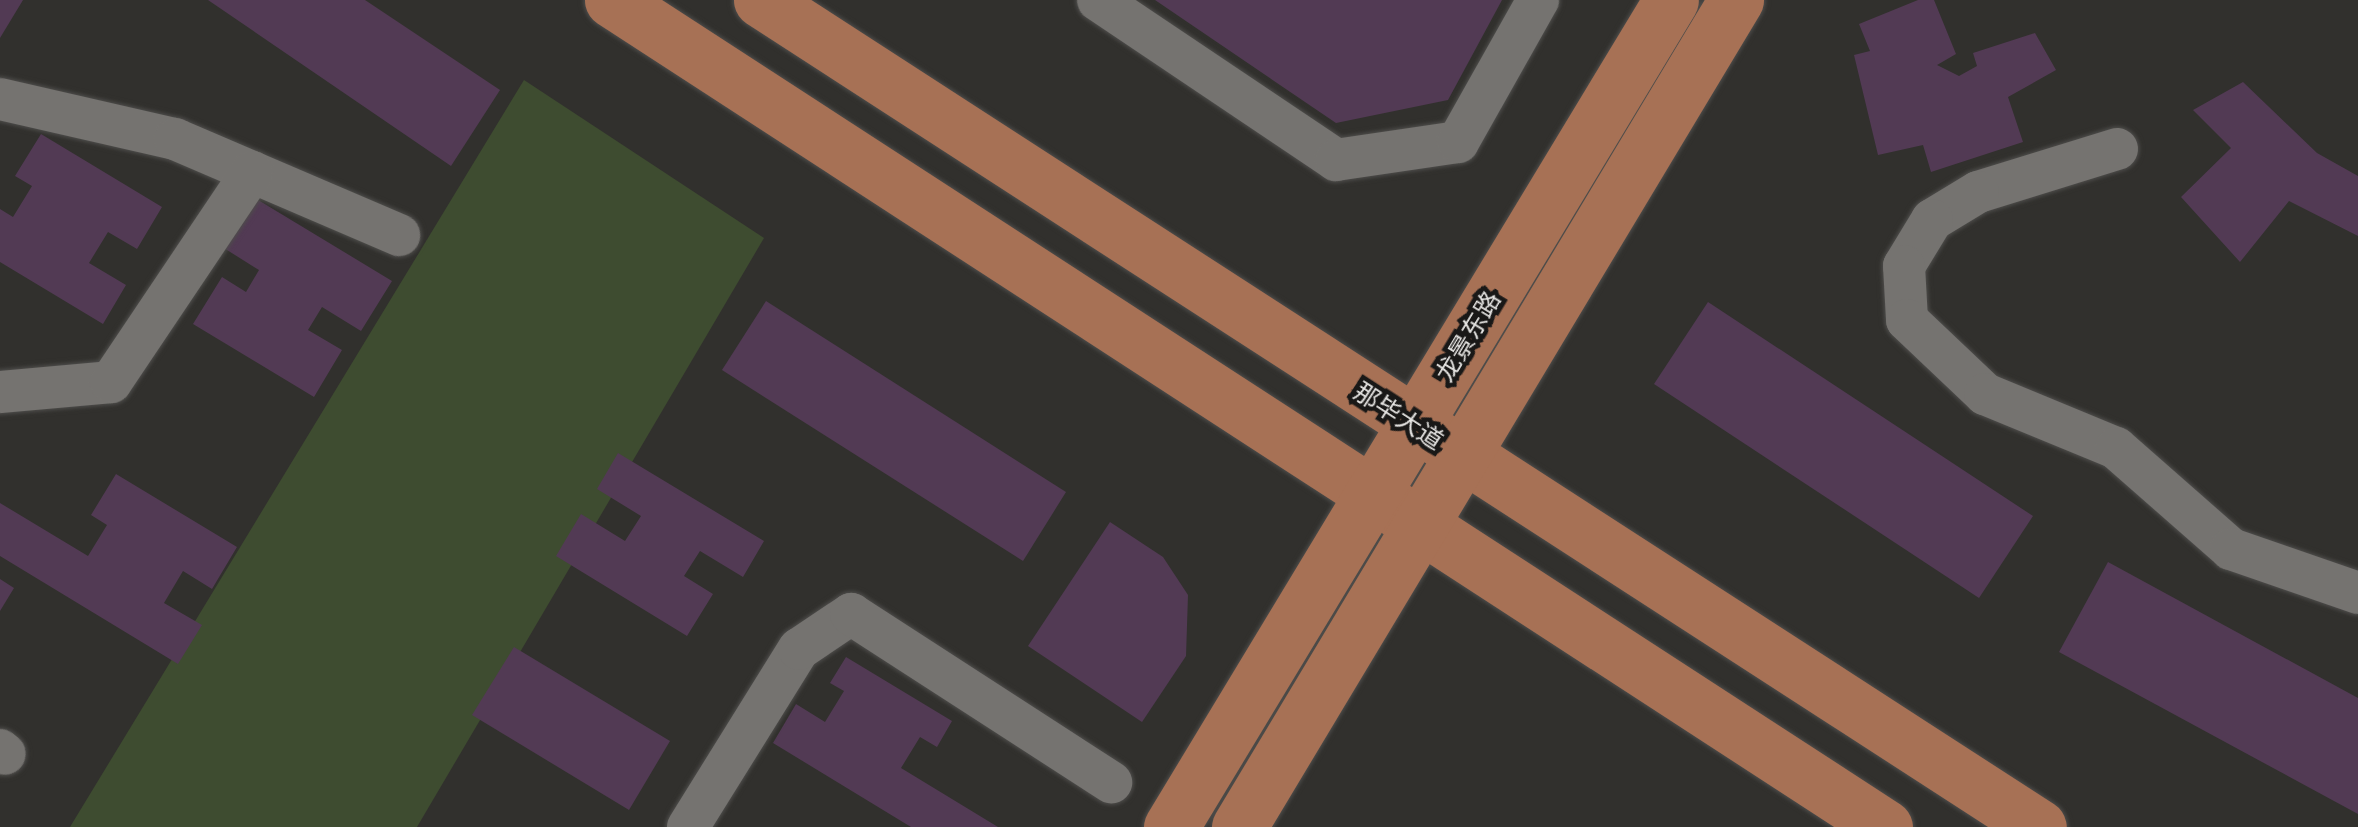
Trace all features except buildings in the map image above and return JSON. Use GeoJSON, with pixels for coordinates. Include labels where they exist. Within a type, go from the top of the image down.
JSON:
{"type":"FeatureCollection","features":[{"type":"Feature","properties":{"kind":"main road"},"geometry":{"type":"LineString","coordinates":[[612,0],[1369,498],[1885,827]]}},
{"type":"Feature","properties":{"kind":"main road","name":"那毕大道"},"geometry":{"type":"LineString","coordinates":[[761,0],[1461,458],[2039,827]]}},
{"type":"Feature","properties":{"kind":"main road","name":"龙景东路"},"geometry":{"type":"LineString","coordinates":[[1171,827],[1671,0]]}},
{"type":"Feature","properties":{"kind":"main road"},"geometry":{"type":"LineString","coordinates":[[1239,827],[1736,0]]}},
{"type":"Feature","properties":{"kind":"street"},"geometry":{"type":"LineString","coordinates":[[1098,0],[1336,160],[1458,142],[1538,0]]}},
{"type":"Feature","properties":{"kind":"street"},"geometry":{"type":"LineString","coordinates":[[0,98],[175,140],[399,234]]}},
{"type":"Feature","properties":{"kind":"street"},"geometry":{"type":"LineString","coordinates":[[2117,149],[1978,192],[1932,220],[1904,266],[1908,320],[1984,394],[2116,448],[2231,548],[2358,593]]}},
{"type":"Feature","properties":{"kind":"street"},"geometry":{"type":"LineString","coordinates":[[0,392],[110,382],[252,172]]}},
{"type":"Feature","properties":{"kind":"street"},"geometry":{"type":"LineString","coordinates":[[688,827],[799,648],[851,614],[1112,782]]}},
{"type":"Feature","properties":{"kind":"green space"},"geometry":{"type":"Polygon","coordinates":[[[524,80],[764,238],[417,827],[70,827],[524,80]]]}}]}
